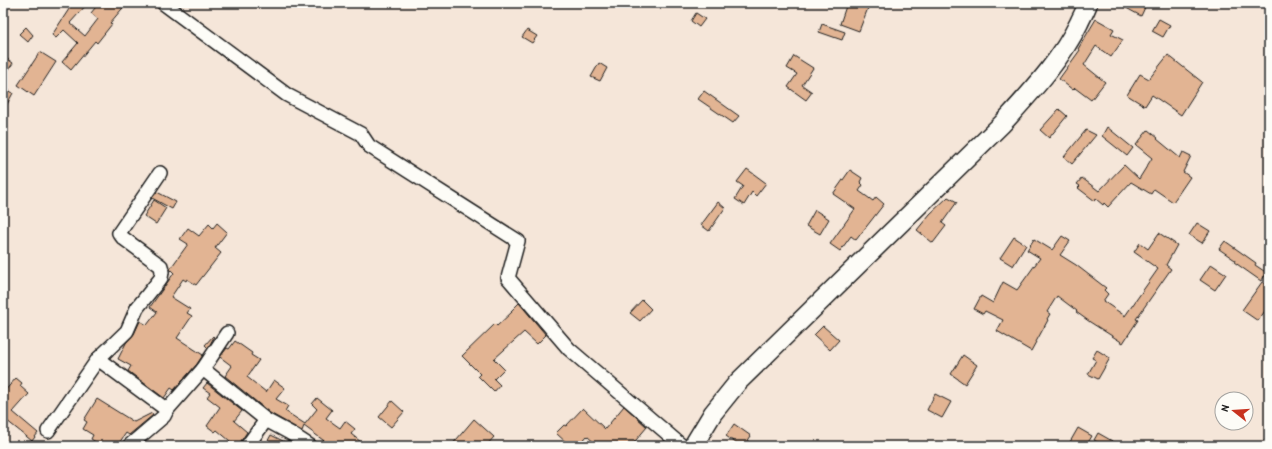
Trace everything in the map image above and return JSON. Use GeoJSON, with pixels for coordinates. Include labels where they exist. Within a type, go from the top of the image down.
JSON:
{"type":"FeatureCollection","features":[{"type":"Feature","properties":{"kind":"street"},"geometry":{"type":"LineString","coordinates":[[163,3],[287,95],[361,134],[369,146],[518,240],[508,278],[569,349],[682,446]]}},
{"type":"Feature","properties":{"kind":"street"},"geometry":{"type":"LineString","coordinates":[[693,446],[713,413],[738,382],[1002,124],[1035,88],[1061,55],[1088,3]]}},
{"type":"Feature","properties":{"kind":"street"},"geometry":{"type":"LineString","coordinates":[[48,431],[98,359],[126,331],[137,308],[161,278],[161,266],[120,236],[119,233],[160,173]]}},
{"type":"Feature","properties":{"kind":"street"},"geometry":{"type":"LineString","coordinates":[[129,446],[164,416],[167,410],[203,369],[227,333]]}},
{"type":"Feature","properties":{"kind":"street"},"geometry":{"type":"LineString","coordinates":[[98,359],[167,410]]}},
{"type":"Feature","properties":{"kind":"street"},"geometry":{"type":"LineString","coordinates":[[203,369],[266,420],[310,446]]}},
{"type":"Feature","properties":{"kind":"street"},"geometry":{"type":"LineString","coordinates":[[247,446],[266,420]]}},
{"type":"Feature","properties":{"kind":"building"},"geometry":{"type":"Polygon","coordinates":[[[73,3],[88,3],[70,23],[85,36],[98,19],[91,13],[99,3],[127,3],[110,23],[112,24],[97,43],[95,41],[71,70],[62,62],[78,43],[64,30],[56,38],[52,35],[73,3]]]}},
{"type":"Feature","properties":{"kind":"building"},"geometry":{"type":"Polygon","coordinates":[[[847,3],[855,3],[868,8],[859,31],[840,24],[847,3]]]}},
{"type":"Feature","properties":{"kind":"building"},"geometry":{"type":"Polygon","coordinates":[[[1117,3],[1147,3],[1141,16],[1117,3]]]}},
{"type":"Feature","properties":{"kind":"building"},"geometry":{"type":"Polygon","coordinates":[[[696,13],[705,19],[699,27],[691,21],[696,13]]]}},
{"type":"Feature","properties":{"kind":"building"},"geometry":{"type":"Polygon","coordinates":[[[1096,19],[1114,29],[1111,34],[1123,40],[1111,57],[1096,46],[1084,65],[1105,82],[1091,100],[1075,88],[1073,90],[1059,79],[1080,50],[1078,49],[1096,19]]]}},
{"type":"Feature","properties":{"kind":"building"},"geometry":{"type":"Polygon","coordinates":[[[1159,19],[1170,25],[1163,37],[1152,31],[1159,19]]]}},
{"type":"Feature","properties":{"kind":"building"},"geometry":{"type":"Polygon","coordinates":[[[822,24],[845,32],[842,40],[819,32],[822,24]]]}},
{"type":"Feature","properties":{"kind":"building"},"geometry":{"type":"Polygon","coordinates":[[[26,27],[33,35],[28,42],[19,34],[26,27]]]}},
{"type":"Feature","properties":{"kind":"building"},"geometry":{"type":"Polygon","coordinates":[[[527,30],[537,36],[532,43],[522,37],[527,30]]]}},
{"type":"Feature","properties":{"kind":"building"},"geometry":{"type":"Polygon","coordinates":[[[40,52],[56,62],[34,96],[18,85],[40,52]]]}},
{"type":"Feature","properties":{"kind":"building"},"geometry":{"type":"Polygon","coordinates":[[[1168,55],[1202,82],[1181,115],[1152,95],[1145,106],[1127,95],[1140,74],[1149,79],[1168,55]]]}},
{"type":"Feature","properties":{"kind":"building"},"geometry":{"type":"Polygon","coordinates":[[[3,56],[13,63],[3,78],[3,56]]]}},
{"type":"Feature","properties":{"kind":"building"},"geometry":{"type":"Polygon","coordinates":[[[794,56],[813,68],[802,85],[812,92],[806,100],[788,87],[797,74],[787,68],[794,56]]]}},
{"type":"Feature","properties":{"kind":"building"},"geometry":{"type":"Polygon","coordinates":[[[599,63],[607,68],[600,81],[591,77],[599,63]]]}},
{"type":"Feature","properties":{"kind":"building"},"geometry":{"type":"Polygon","coordinates":[[[3,87],[13,93],[3,112],[3,87]]]}},
{"type":"Feature","properties":{"kind":"building"},"geometry":{"type":"Polygon","coordinates":[[[704,91],[739,116],[733,123],[698,99],[704,91]]]}},
{"type":"Feature","properties":{"kind":"building"},"geometry":{"type":"Polygon","coordinates":[[[1059,109],[1067,116],[1049,138],[1040,130],[1059,109]]]}},
{"type":"Feature","properties":{"kind":"building"},"geometry":{"type":"Polygon","coordinates":[[[1107,127],[1133,148],[1127,156],[1102,136],[1107,127]]]}},
{"type":"Feature","properties":{"kind":"building"},"geometry":{"type":"Polygon","coordinates":[[[1086,130],[1096,135],[1072,164],[1064,157],[1086,130]]]}},
{"type":"Feature","properties":{"kind":"building"},"geometry":{"type":"Polygon","coordinates":[[[1148,130],[1180,158],[1183,152],[1191,156],[1183,172],[1190,177],[1173,202],[1154,189],[1151,194],[1131,182],[1108,207],[1096,199],[1095,201],[1078,188],[1080,186],[1077,184],[1082,178],[1099,191],[1124,165],[1139,179],[1152,158],[1136,145],[1148,130]]]}},
{"type":"Feature","properties":{"kind":"building"},"geometry":{"type":"Polygon","coordinates":[[[747,169],[766,183],[756,196],[752,192],[744,205],[735,199],[743,186],[737,182],[747,169]]]}},
{"type":"Feature","properties":{"kind":"building"},"geometry":{"type":"Polygon","coordinates":[[[850,170],[862,178],[860,182],[863,185],[859,191],[873,201],[876,197],[884,204],[856,240],[851,236],[840,251],[830,244],[855,209],[833,194],[850,170]]]}},
{"type":"Feature","properties":{"kind":"building"},"geometry":{"type":"Polygon","coordinates":[[[157,192],[176,202],[172,209],[152,198],[157,192]]]}},
{"type":"Feature","properties":{"kind":"building"},"geometry":{"type":"Polygon","coordinates":[[[948,197],[957,202],[942,223],[946,226],[933,243],[917,230],[930,214],[948,197]]]}},
{"type":"Feature","properties":{"kind":"building"},"geometry":{"type":"Polygon","coordinates":[[[154,200],[166,208],[156,224],[144,216],[154,200]]]}},
{"type":"Feature","properties":{"kind":"building"},"geometry":{"type":"Polygon","coordinates":[[[718,202],[725,208],[709,231],[701,225],[718,202]]]}},
{"type":"Feature","properties":{"kind":"building"},"geometry":{"type":"Polygon","coordinates":[[[815,210],[829,219],[820,234],[806,226],[815,210]]]}},
{"type":"Feature","properties":{"kind":"building"},"geometry":{"type":"Polygon","coordinates":[[[217,223],[227,232],[215,248],[221,253],[196,285],[187,279],[186,281],[183,279],[171,297],[190,309],[187,313],[192,316],[177,338],[203,355],[174,390],[171,388],[164,398],[128,371],[131,366],[118,359],[126,343],[134,334],[140,321],[147,325],[157,312],[150,307],[174,273],[170,269],[188,244],[180,239],[188,228],[199,236],[209,224],[213,228],[217,223]]]}},
{"type":"Feature","properties":{"kind":"building"},"geometry":{"type":"Polygon","coordinates":[[[1197,223],[1210,231],[1202,243],[1189,235],[1197,223]]]}},
{"type":"Feature","properties":{"kind":"building"},"geometry":{"type":"Polygon","coordinates":[[[1159,233],[1177,245],[1166,265],[1171,269],[1136,319],[1138,320],[1123,343],[1090,322],[1057,296],[1047,312],[1050,314],[1047,319],[1048,320],[1031,351],[997,331],[1003,320],[985,311],[983,314],[974,309],[981,296],[993,303],[1003,282],[1017,290],[1040,258],[1027,250],[1034,239],[1052,250],[1062,236],[1070,241],[1060,255],[1076,265],[1106,288],[1104,290],[1108,294],[1103,301],[1125,316],[1158,269],[1134,252],[1140,243],[1148,249],[1159,233]]]}},
{"type":"Feature","properties":{"kind":"building"},"geometry":{"type":"Polygon","coordinates":[[[1014,237],[1026,245],[1013,266],[1000,258],[1014,237]]]}},
{"type":"Feature","properties":{"kind":"building"},"geometry":{"type":"Polygon","coordinates":[[[1225,241],[1256,263],[1255,265],[1267,273],[1261,281],[1234,262],[1235,260],[1219,249],[1225,241]]]}},
{"type":"Feature","properties":{"kind":"building"},"geometry":{"type":"Polygon","coordinates":[[[1211,264],[1226,274],[1215,290],[1200,280],[1211,264]]]}},
{"type":"Feature","properties":{"kind":"building"},"geometry":{"type":"Polygon","coordinates":[[[1262,282],[1269,286],[1269,305],[1258,321],[1242,310],[1262,282]]]}},
{"type":"Feature","properties":{"kind":"building"},"geometry":{"type":"Polygon","coordinates":[[[642,300],[651,309],[640,321],[630,313],[642,300]]]}},
{"type":"Feature","properties":{"kind":"building"},"geometry":{"type":"Polygon","coordinates":[[[519,303],[546,335],[537,344],[524,332],[494,359],[504,369],[494,379],[500,385],[494,392],[478,376],[480,374],[462,356],[495,324],[497,326],[519,303]]]}},
{"type":"Feature","properties":{"kind":"building"},"geometry":{"type":"Polygon","coordinates":[[[823,326],[839,340],[830,350],[814,335],[823,326]]]}},
{"type":"Feature","properties":{"kind":"building"},"geometry":{"type":"Polygon","coordinates":[[[213,336],[214,337],[208,348],[205,345],[213,336]]]}},
{"type":"Feature","properties":{"kind":"building"},"geometry":{"type":"Polygon","coordinates":[[[235,341],[259,360],[247,377],[266,392],[274,380],[285,388],[276,399],[288,406],[285,411],[305,424],[317,409],[312,404],[317,398],[332,410],[326,418],[340,428],[345,421],[355,429],[351,434],[366,446],[331,446],[304,426],[302,431],[270,413],[225,376],[232,366],[220,357],[235,341]]]}},
{"type":"Feature","properties":{"kind":"building"},"geometry":{"type":"Polygon","coordinates":[[[1097,350],[1110,358],[1098,379],[1088,374],[1096,360],[1092,358],[1097,350]]]}},
{"type":"Feature","properties":{"kind":"building"},"geometry":{"type":"Polygon","coordinates":[[[963,355],[977,365],[965,384],[951,374],[963,355]]]}},
{"type":"Feature","properties":{"kind":"building"},"geometry":{"type":"Polygon","coordinates":[[[16,378],[22,383],[20,386],[29,394],[13,412],[38,433],[32,441],[6,420],[3,424],[3,393],[16,378]]]}},
{"type":"Feature","properties":{"kind":"building"},"geometry":{"type":"Polygon","coordinates":[[[207,383],[242,411],[234,421],[247,432],[239,446],[236,446],[217,430],[215,432],[207,426],[220,407],[207,397],[210,393],[203,388],[207,383]]]}},
{"type":"Feature","properties":{"kind":"building"},"geometry":{"type":"Polygon","coordinates":[[[935,394],[951,402],[942,418],[927,410],[935,394]]]}},
{"type":"Feature","properties":{"kind":"building"},"geometry":{"type":"Polygon","coordinates":[[[97,399],[134,422],[152,413],[153,415],[129,435],[126,433],[117,446],[102,446],[91,439],[93,435],[83,429],[87,422],[84,420],[97,399]]]}},
{"type":"Feature","properties":{"kind":"building"},"geometry":{"type":"Polygon","coordinates":[[[392,401],[404,412],[391,427],[379,417],[392,401]]]}},
{"type":"Feature","properties":{"kind":"building"},"geometry":{"type":"Polygon","coordinates":[[[624,406],[647,427],[631,446],[598,446],[587,436],[578,446],[570,446],[556,433],[564,425],[566,426],[583,408],[605,429],[624,406]]]}},
{"type":"Feature","properties":{"kind":"building"},"geometry":{"type":"Polygon","coordinates":[[[474,419],[494,437],[486,446],[451,446],[474,419]]]}},
{"type":"Feature","properties":{"kind":"building"},"geometry":{"type":"Polygon","coordinates":[[[734,424],[751,436],[744,446],[740,446],[726,436],[734,424]]]}},
{"type":"Feature","properties":{"kind":"building"},"geometry":{"type":"Polygon","coordinates":[[[1078,428],[1092,436],[1086,446],[1078,446],[1070,442],[1078,428]]]}},
{"type":"Feature","properties":{"kind":"building"},"geometry":{"type":"Polygon","coordinates":[[[1098,433],[1121,446],[1104,446],[1094,440],[1098,433]]]}},
{"type":"Feature","properties":{"kind":"building"},"geometry":{"type":"Polygon","coordinates":[[[271,435],[293,446],[265,446],[271,435]]]}}]}
